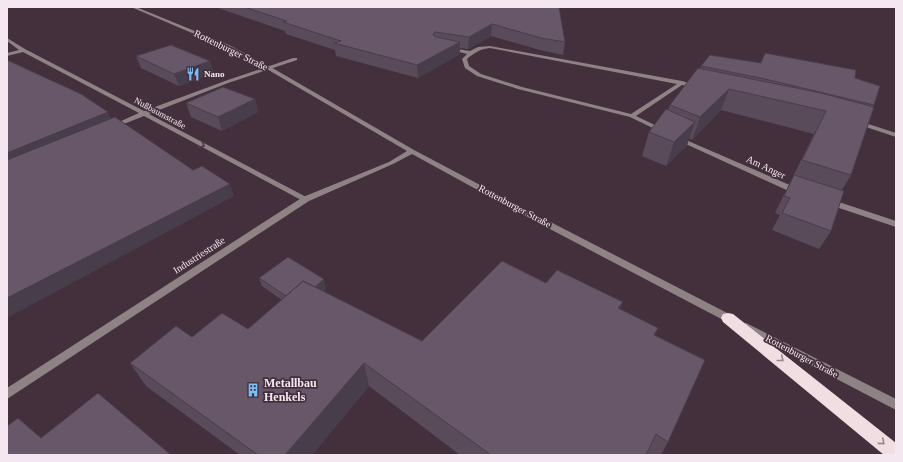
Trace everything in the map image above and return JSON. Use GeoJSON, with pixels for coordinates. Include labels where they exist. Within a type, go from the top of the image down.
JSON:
{"type":"FeatureCollection","features":[{"type":"Feature","properties":{"kind":"highway"},"geometry":{"type":"LineString","coordinates":[[728,318],[842,408],[896,454]]}},
{"type":"Feature","properties":{"kind":"street","name":"Rottenburger Straße"},"geometry":{"type":"LineString","coordinates":[[133,7],[227,46],[267,67],[412,151],[530,215],[896,405]]}},
{"type":"Feature","properties":{"kind":"street","name":"Nußbaumstraße"},"geometry":{"type":"LineString","coordinates":[[7,39],[23,50],[306,200]]}},
{"type":"Feature","properties":{"kind":"street"},"geometry":{"type":"LineString","coordinates":[[664,132],[632,116],[520,88],[479,75],[467,66],[464,59],[480,48],[490,47],[702,87]]}},
{"type":"Feature","properties":{"kind":"street"},"geometry":{"type":"LineString","coordinates":[[444,48],[471,53]]}},
{"type":"Feature","properties":{"kind":"street"},"geometry":{"type":"LineString","coordinates":[[7,55],[23,50]]}},
{"type":"Feature","properties":{"kind":"street"},"geometry":{"type":"LineString","coordinates":[[107,129],[142,114],[267,67],[295,59]]}},
{"type":"Feature","properties":{"kind":"street"},"geometry":{"type":"LineString","coordinates":[[632,116],[682,83]]}},
{"type":"Feature","properties":{"kind":"street"},"geometry":{"type":"LineString","coordinates":[[851,122],[896,135]]}},
{"type":"Feature","properties":{"kind":"street","name":"Am Anger"},"geometry":{"type":"LineString","coordinates":[[671,135],[787,188],[802,193]]}},
{"type":"Feature","properties":{"kind":"street","name":"Industriestraße"},"geometry":{"type":"LineString","coordinates":[[7,394],[306,200],[391,163],[412,151]]}},
{"type":"Feature","properties":{"kind":"street"},"geometry":{"type":"LineString","coordinates":[[823,200],[896,224]]}},
{"type":"Feature","properties":{"kind":"building"},"geometry":{"type":"Polygon","coordinates":[[[244,7],[559,7],[565,42],[541,38],[492,24],[469,37],[435,32],[433,35],[436,37],[460,42],[417,65],[334,43],[341,41],[283,22],[287,21],[244,7]]]}},
{"type":"Feature","properties":{"kind":"building"},"geometry":{"type":"Polygon","coordinates":[[[171,45],[210,61],[174,74],[136,56],[171,45]]]}},
{"type":"Feature","properties":{"kind":"building"},"geometry":{"type":"Polygon","coordinates":[[[765,53],[856,70],[855,78],[880,86],[874,105],[765,79],[701,66],[710,55],[761,63],[765,53]]]}},
{"type":"Feature","properties":{"kind":"building"},"geometry":{"type":"Polygon","coordinates":[[[7,60],[81,94],[108,112],[7,153],[7,60]]]}},
{"type":"Feature","properties":{"kind":"building"},"geometry":{"type":"Polygon","coordinates":[[[698,68],[821,93],[874,107],[851,175],[802,160],[826,111],[729,89],[700,117],[670,105],[698,68]]]}},
{"type":"Feature","properties":{"kind":"building"},"geometry":{"type":"Polygon","coordinates":[[[223,87],[255,99],[218,117],[186,103],[223,87]]]}},
{"type":"Feature","properties":{"kind":"building"},"geometry":{"type":"Polygon","coordinates":[[[666,109],[695,122],[674,142],[649,132],[666,109]]]}},
{"type":"Feature","properties":{"kind":"building"},"geometry":{"type":"Polygon","coordinates":[[[115,117],[193,170],[202,166],[230,184],[7,298],[7,160],[115,117]]]}},
{"type":"Feature","properties":{"kind":"building"},"geometry":{"type":"Polygon","coordinates":[[[794,175],[844,191],[831,231],[782,213],[790,198],[784,196],[794,175]]]}},
{"type":"Feature","properties":{"kind":"building"},"geometry":{"type":"Polygon","coordinates":[[[288,257],[324,279],[315,287],[303,281],[286,296],[259,278],[288,257]]]}},
{"type":"Feature","properties":{"kind":"building"},"geometry":{"type":"Polygon","coordinates":[[[502,261],[546,283],[557,270],[623,302],[618,308],[658,328],[654,335],[705,360],[668,442],[656,434],[646,455],[491,455],[364,363],[285,455],[258,455],[130,363],[176,326],[192,337],[222,313],[248,329],[303,281],[422,341],[502,261]]]}},
{"type":"Feature","properties":{"kind":"building"},"geometry":{"type":"Polygon","coordinates":[[[98,393],[171,455],[7,455],[7,426],[18,418],[41,438],[98,393]]]}},
{"type":"Feature","properties":{"kind":"place","name":"Nano"},"geometry":{"type":"Point","coordinates":[193,74]}},
{"type":"Feature","properties":{"kind":"place","name":"Metallbau Henkels"},"geometry":{"type":"Point","coordinates":[253,390]}}]}
